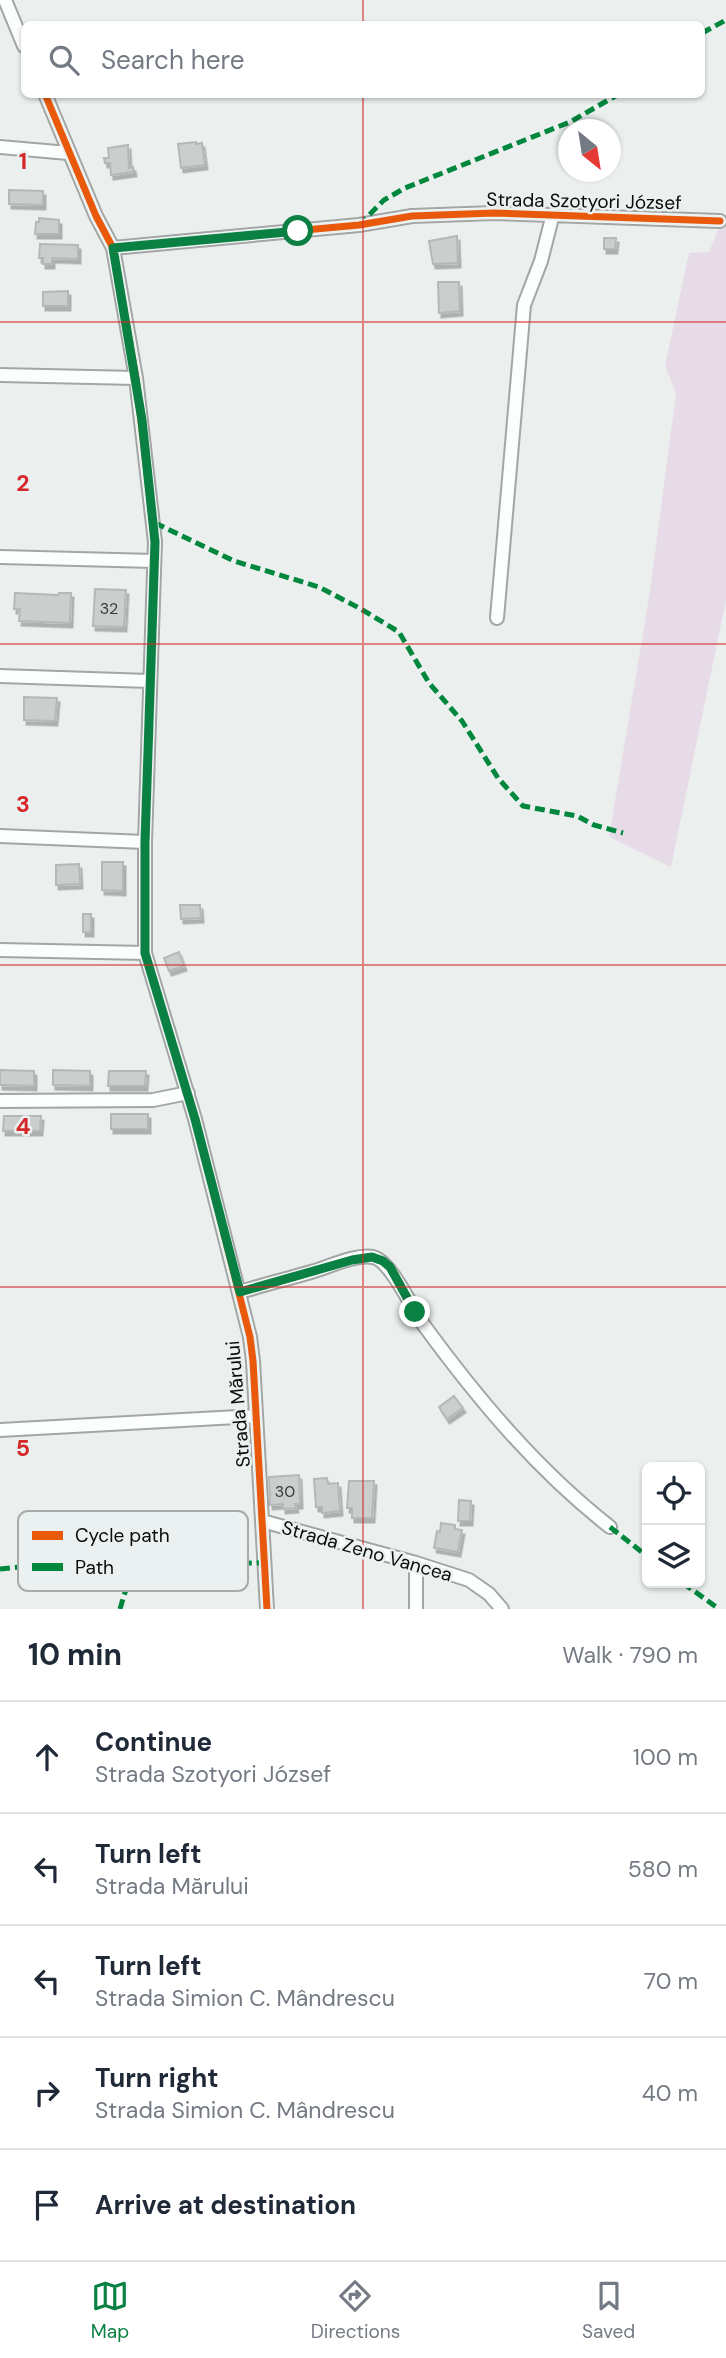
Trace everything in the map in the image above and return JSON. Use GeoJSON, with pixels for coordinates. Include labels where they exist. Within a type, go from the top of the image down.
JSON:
{"type":"FeatureCollection","features":[{"type":"Feature","properties":{"kind":"street"},"geometry":{"type":"LineString","coordinates":[[5,0],[21,39]]}},
{"type":"Feature","properties":{"kind":"street","name":"Strada Mărului"},"geometry":{"type":"LineString","coordinates":[[47,98],[68,153],[113,248],[136,378],[155,523],[145,842],[145,953],[188,1093],[240,1292],[253,1362],[267,1609]]}},
{"type":"Feature","properties":{"kind":"street"},"geometry":{"type":"LineString","coordinates":[[0,147],[68,153]]}},
{"type":"Feature","properties":{"kind":"street","name":"Strada Szotyori József"},"geometry":{"type":"LineString","coordinates":[[113,248],[359,225],[412,216],[494,213],[720,221]]}},
{"type":"Feature","properties":{"kind":"street","name":"Strada Szotyori József"},"geometry":{"type":"LineString","coordinates":[[497,618],[524,305],[541,261],[553,215]]}},
{"type":"Feature","properties":{"kind":"street"},"geometry":{"type":"LineString","coordinates":[[0,375],[136,378]]}},
{"type":"Feature","properties":{"kind":"street"},"geometry":{"type":"LineString","coordinates":[[0,558],[154,561]]}},
{"type":"Feature","properties":{"kind":"street"},"geometry":{"type":"LineString","coordinates":[[0,676],[149,681]]}},
{"type":"Feature","properties":{"kind":"street"},"geometry":{"type":"LineString","coordinates":[[0,836],[145,842]]}},
{"type":"Feature","properties":{"kind":"street"},"geometry":{"type":"LineString","coordinates":[[0,950],[145,953]]}},
{"type":"Feature","properties":{"kind":"street"},"geometry":{"type":"LineString","coordinates":[[0,1101],[153,1100],[188,1093]]}},
{"type":"Feature","properties":{"kind":"street"},"geometry":{"type":"LineString","coordinates":[[240,1292],[352,1260],[372,1257],[383,1261],[390,1267],[415,1312],[531,1458],[610,1527]]}},
{"type":"Feature","properties":{"kind":"street","name":"Strada Mărului"},"geometry":{"type":"LineString","coordinates":[[0,1430],[256,1416]]}},
{"type":"Feature","properties":{"kind":"street","name":"Strada Zeno Vancea"},"geometry":{"type":"LineString","coordinates":[[262,1521],[469,1580],[489,1594],[502,1609]]}},
{"type":"Feature","properties":{"kind":"street"},"geometry":{"type":"LineString","coordinates":[[416,1563],[416,1609]]}},
{"type":"Feature","properties":{"kind":"shaded area"},"geometry":{"type":"Polygon","coordinates":[[[719,228],[726,228],[726,600],[671,867],[609,837],[650,591],[676,393],[665,366],[689,253],[709,252],[719,228]]]}},
{"type":"Feature","properties":{"kind":"building"},"geometry":{"type":"Polygon","coordinates":[[[202,143],[205,165],[181,168],[178,144],[202,143]]]}},
{"type":"Feature","properties":{"kind":"building"},"geometry":{"type":"Polygon","coordinates":[[[128,145],[129,168],[133,167],[134,172],[111,175],[110,163],[105,163],[104,158],[109,158],[108,148],[128,145]]]}},
{"type":"Feature","properties":{"kind":"building"},"geometry":{"type":"Polygon","coordinates":[[[9,190],[43,191],[43,205],[9,204],[9,190]]]}},
{"type":"Feature","properties":{"kind":"building"},"geometry":{"type":"Polygon","coordinates":[[[39,218],[59,220],[59,234],[35,234],[39,218]]]}},
{"type":"Feature","properties":{"kind":"building"},"geometry":{"type":"Polygon","coordinates":[[[457,236],[458,263],[433,264],[429,241],[457,236]]]}},
{"type":"Feature","properties":{"kind":"building"},"geometry":{"type":"Polygon","coordinates":[[[604,238],[616,238],[615,249],[604,249],[604,238]]]}},
{"type":"Feature","properties":{"kind":"building"},"geometry":{"type":"Polygon","coordinates":[[[40,244],[78,245],[78,259],[52,258],[52,264],[43,264],[43,258],[39,258],[40,244]]]}},
{"type":"Feature","properties":{"kind":"building"},"geometry":{"type":"Polygon","coordinates":[[[438,282],[459,282],[460,311],[439,313],[438,282]]]}},
{"type":"Feature","properties":{"kind":"building"},"geometry":{"type":"Polygon","coordinates":[[[68,291],[68,306],[43,306],[43,292],[68,291]]]}},
{"type":"Feature","properties":{"kind":"building"},"geometry":{"type":"Polygon","coordinates":[[[95,589],[126,590],[124,627],[93,626],[95,589]]]}},
{"type":"Feature","properties":{"kind":"building"},"geometry":{"type":"Polygon","coordinates":[[[15,593],[71,593],[70,623],[19,621],[20,609],[14,609],[15,593]]]}},
{"type":"Feature","properties":{"kind":"building"},"geometry":{"type":"Polygon","coordinates":[[[24,697],[57,698],[55,721],[24,720],[24,697]]]}},
{"type":"Feature","properties":{"kind":"building"},"geometry":{"type":"Polygon","coordinates":[[[102,862],[123,862],[123,891],[102,890],[102,862]]]}},
{"type":"Feature","properties":{"kind":"building"},"geometry":{"type":"Polygon","coordinates":[[[79,864],[80,884],[56,885],[56,865],[79,864]]]}},
{"type":"Feature","properties":{"kind":"building"},"geometry":{"type":"Polygon","coordinates":[[[180,905],[200,905],[201,918],[181,919],[180,905]]]}},
{"type":"Feature","properties":{"kind":"building"},"geometry":{"type":"Polygon","coordinates":[[[83,914],[91,914],[91,932],[83,932],[83,914]]]}},
{"type":"Feature","properties":{"kind":"building"},"geometry":{"type":"Polygon","coordinates":[[[179,952],[184,966],[169,971],[164,958],[179,952]]]}},
{"type":"Feature","properties":{"kind":"building"},"geometry":{"type":"Polygon","coordinates":[[[0,1070],[34,1071],[34,1086],[0,1085],[0,1070]]]}},
{"type":"Feature","properties":{"kind":"building"},"geometry":{"type":"Polygon","coordinates":[[[53,1070],[90,1071],[90,1086],[53,1085],[53,1070]]]}},
{"type":"Feature","properties":{"kind":"building"},"geometry":{"type":"Polygon","coordinates":[[[109,1071],[146,1071],[145,1086],[108,1086],[109,1071]]]}},
{"type":"Feature","properties":{"kind":"building"},"geometry":{"type":"Polygon","coordinates":[[[111,1114],[148,1114],[148,1129],[111,1129],[111,1114]]]}},
{"type":"Feature","properties":{"kind":"building"},"geometry":{"type":"Polygon","coordinates":[[[4,1116],[41,1116],[40,1131],[3,1131],[4,1116]]]}},
{"type":"Feature","properties":{"kind":"building"},"geometry":{"type":"Polygon","coordinates":[[[454,1396],[463,1408],[447,1419],[439,1407],[454,1396]]]}},
{"type":"Feature","properties":{"kind":"building"},"geometry":{"type":"Polygon","coordinates":[[[299,1475],[300,1504],[295,1504],[296,1508],[283,1509],[283,1504],[270,1505],[269,1477],[299,1475]]]}},
{"type":"Feature","properties":{"kind":"building"},"geometry":{"type":"Polygon","coordinates":[[[327,1478],[328,1484],[338,1483],[340,1511],[322,1513],[322,1507],[316,1507],[314,1479],[327,1478]]]}},
{"type":"Feature","properties":{"kind":"building"},"geometry":{"type":"Polygon","coordinates":[[[349,1481],[374,1481],[372,1518],[352,1518],[352,1508],[347,1508],[349,1481]]]}},
{"type":"Feature","properties":{"kind":"building"},"geometry":{"type":"Polygon","coordinates":[[[459,1500],[471,1501],[470,1521],[458,1521],[459,1500]]]}},
{"type":"Feature","properties":{"kind":"building"},"geometry":{"type":"Polygon","coordinates":[[[441,1523],[455,1525],[455,1529],[462,1530],[458,1552],[434,1548],[441,1523]]]}},
{"type":"Feature","properties":{"kind":"marked path"},"geometry":{"type":"LineString","coordinates":[[705,31],[726,20]]}},
{"type":"Feature","properties":{"kind":"marked path"},"geometry":{"type":"LineString","coordinates":[[359,225],[384,200],[405,188],[570,122],[612,98]]}},
{"type":"Feature","properties":{"kind":"marked path"},"geometry":{"type":"LineString","coordinates":[[155,523],[234,561],[319,587],[399,632],[429,683],[462,721],[498,778],[523,806],[577,816],[594,825],[623,833]]}},
{"type":"Feature","properties":{"kind":"marked path"},"geometry":{"type":"LineString","coordinates":[[610,1527],[642,1552]]}},
{"type":"Feature","properties":{"kind":"marked path"},"geometry":{"type":"LineString","coordinates":[[248,1563],[264,1562]]}},
{"type":"Feature","properties":{"kind":"marked path"},"geometry":{"type":"LineString","coordinates":[[0,1569],[18,1567]]}},
{"type":"Feature","properties":{"kind":"marked path"},"geometry":{"type":"LineString","coordinates":[[690,1588],[719,1609]]}},
{"type":"Feature","properties":{"kind":"marked path"},"geometry":{"type":"LineString","coordinates":[[120,1609],[126,1591]]}},
{"type":"Feature","properties":{"kind":"cycle path"},"geometry":{"type":"LineString","coordinates":[[47,98],[96,216],[113,248],[136,378],[155,542],[145,842],[145,953],[195,1119],[250,1337],[267,1609]]}},
{"type":"Feature","properties":{"kind":"cycle path"},"geometry":{"type":"LineString","coordinates":[[113,248],[359,225],[412,216],[494,213],[720,221]]}},
{"type":"Feature","properties":{"kind":"route"},"geometry":{"type":"LineString","coordinates":[[298,231],[113,248],[142,420],[155,523],[145,842],[145,953],[195,1119],[240,1292],[352,1260],[372,1257],[390,1267],[415,1312]]}}]}
